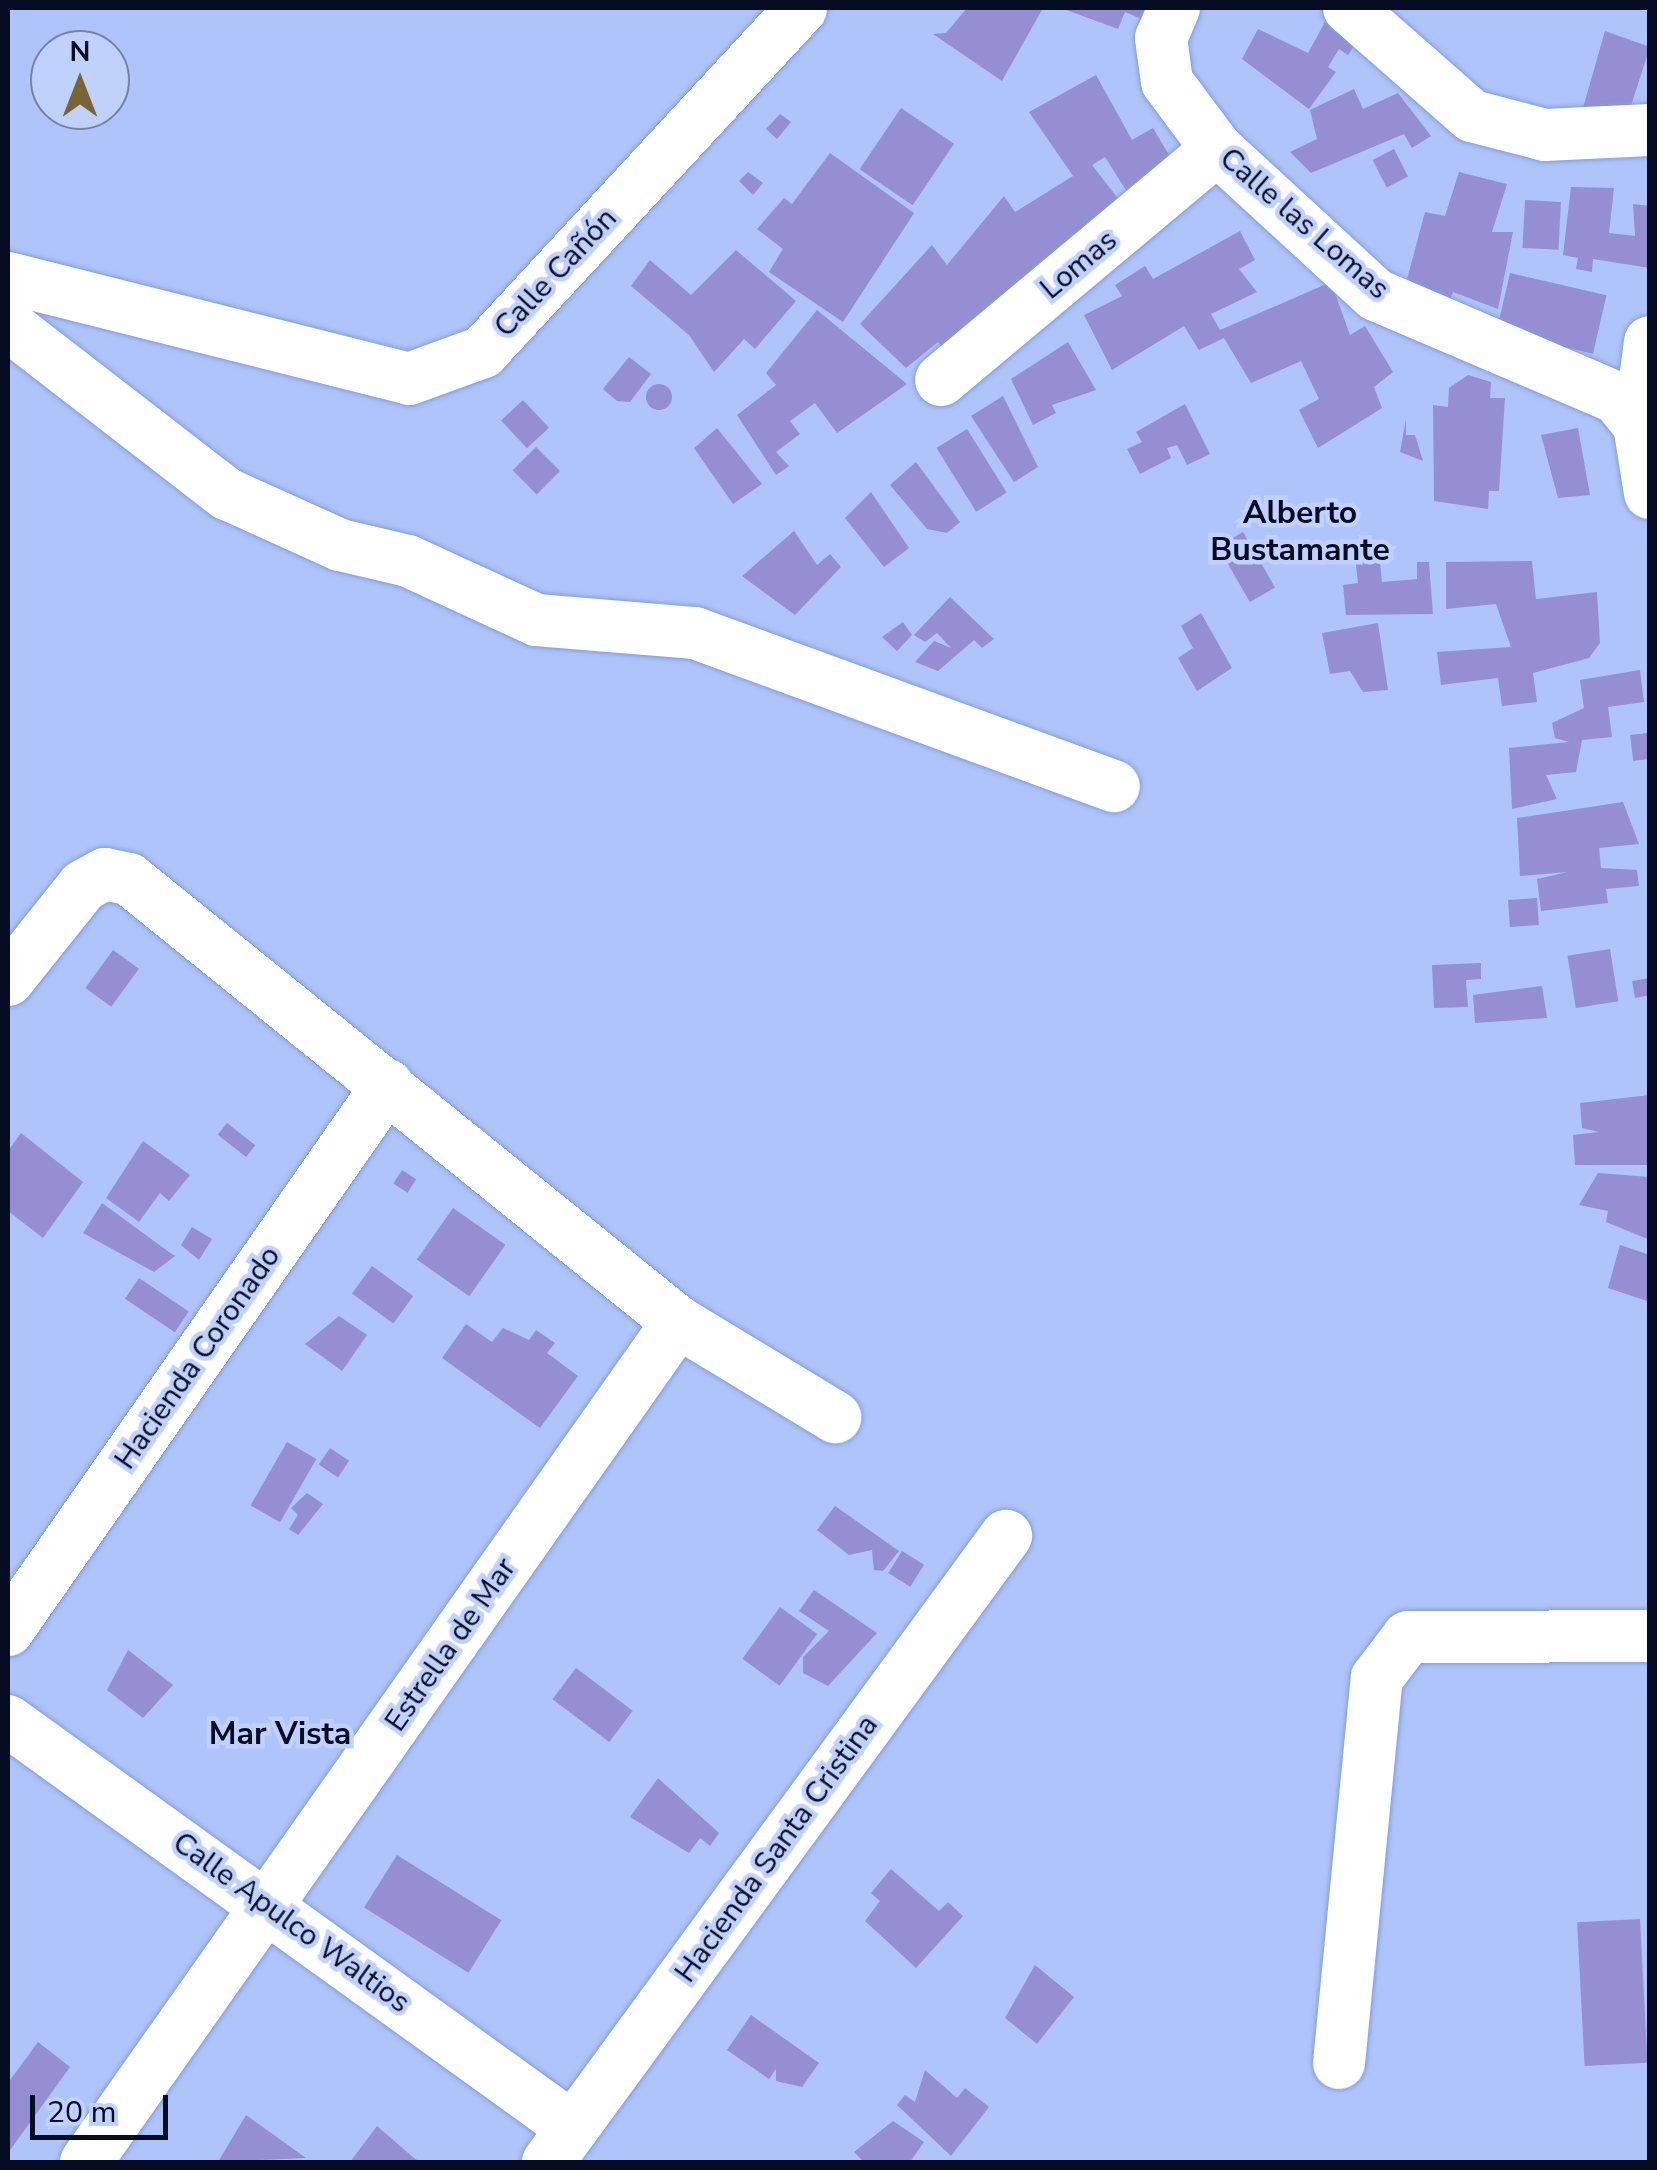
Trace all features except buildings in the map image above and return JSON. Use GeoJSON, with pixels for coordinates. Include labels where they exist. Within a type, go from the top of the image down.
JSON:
{"type":"FeatureCollection","features":[{"type":"Feature","properties":{"kind":"street","name":"Calle Cañón"},"geometry":{"type":"LineString","coordinates":[[8,278],[408,379],[483,352],[801,8]]}},
{"type":"Feature","properties":{"kind":"street","name":"Calle las Lomas"},"geometry":{"type":"LineString","coordinates":[[1174,8],[1161,38],[1166,82],[1217,149],[1376,296],[1617,398],[1639,425]]}},
{"type":"Feature","properties":{"kind":"street"},"geometry":{"type":"LineString","coordinates":[[1349,8],[1472,116],[1545,136],[1650,130]]}},
{"type":"Feature","properties":{"kind":"street","name":"Lomas"},"geometry":{"type":"LineString","coordinates":[[941,380],[1217,149]]}},
{"type":"Feature","properties":{"kind":"street"},"geometry":{"type":"LineString","coordinates":[[8,325],[227,494],[340,546],[408,561],[536,620],[695,633],[1114,786]]}},
{"type":"Feature","properties":{"kind":"street"},"geometry":{"type":"LineString","coordinates":[[1650,342],[1639,425],[1650,493]]}},
{"type":"Feature","properties":{"kind":"street"},"geometry":{"type":"LineString","coordinates":[[8,980],[84,886],[105,874],[129,879],[388,1084],[678,1322],[835,1417]]}},
{"type":"Feature","properties":{"kind":"street","name":"Hacienda Coronado"},"geometry":{"type":"LineString","coordinates":[[8,1630],[388,1084]]}},
{"type":"Feature","properties":{"kind":"street","name":"Estrella de Mar"},"geometry":{"type":"LineString","coordinates":[[86,2162],[678,1322]]}},
{"type":"Feature","properties":{"kind":"street","name":"Hacienda Santa Cristina"},"geometry":{"type":"LineString","coordinates":[[560,2145],[1006,1536]]}},
{"type":"Feature","properties":{"kind":"street"},"geometry":{"type":"LineString","coordinates":[[1339,2063],[1377,1678],[1408,1637],[1650,1636]]}},
{"type":"Feature","properties":{"kind":"street","name":"Calle Apulco Waltios"},"geometry":{"type":"LineString","coordinates":[[8,1720],[268,1905],[560,2145]]}},
{"type":"Feature","properties":{"kind":"district","name":"Alberto Bustamante"},"geometry":{"type":"Point","coordinates":[1300,532]}},
{"type":"Feature","properties":{"kind":"district","name":"Mar Vista"},"geometry":{"type":"Point","coordinates":[280,1734]}}]}
